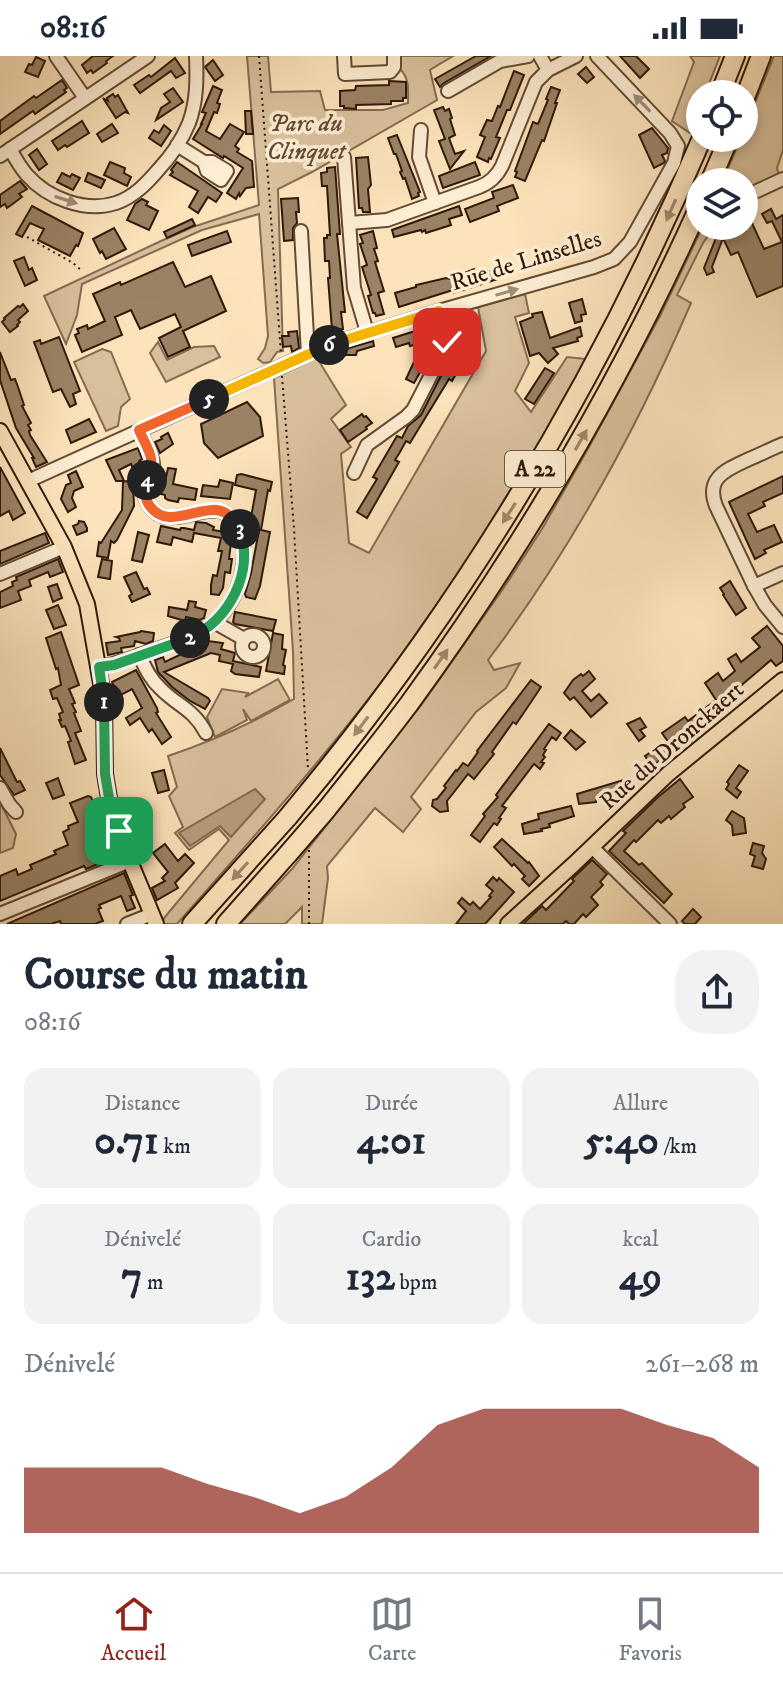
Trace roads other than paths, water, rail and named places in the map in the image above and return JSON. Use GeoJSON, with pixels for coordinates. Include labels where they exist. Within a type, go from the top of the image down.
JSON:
{"type":"FeatureCollection","features":[{"type":"Feature","properties":{"kind":"highway"},"geometry":{"type":"LineString","coordinates":[[726,80],[735,56]]}},
{"type":"Feature","properties":{"kind":"highway"},"geometry":{"type":"LineString","coordinates":[[752,80],[761,56]]}},
{"type":"Feature","properties":{"kind":"highway","name":"A 22"},"geometry":{"type":"LineString","coordinates":[[192,924],[288,817],[316,773],[356,733],[469,575],[528,482],[582,387],[628,301],[696,152]]}},
{"type":"Feature","properties":{"kind":"highway","name":"A 22"},"geometry":{"type":"LineString","coordinates":[[226,924],[326,810],[390,729],[484,598],[588,428],[686,235]]}},
{"type":"Feature","properties":{"kind":"main road"},"geometry":{"type":"LineString","coordinates":[[0,431],[64,547],[87,604],[104,701],[106,783],[119,831],[154,919]]}},
{"type":"Feature","properties":{"kind":"main road","name":"Rue du Dronckaert"},"geometry":{"type":"LineString","coordinates":[[508,924],[673,770],[783,680]]}},
{"type":"Feature","properties":{"kind":"street"},"geometry":{"type":"LineString","coordinates":[[56,56],[85,98]]}},
{"type":"Feature","properties":{"kind":"street"},"geometry":{"type":"LineString","coordinates":[[148,56],[5,152],[48,193],[69,202],[99,205],[119,201],[139,189],[166,162],[177,145],[194,103],[196,56]]}},
{"type":"Feature","properties":{"kind":"street"},"geometry":{"type":"LineString","coordinates":[[344,56],[345,74],[390,72],[394,67],[394,56]]}},
{"type":"Feature","properties":{"kind":"street"},"geometry":{"type":"LineString","coordinates":[[448,91],[500,61],[528,56]]}},
{"type":"Feature","properties":{"kind":"street"},"geometry":{"type":"LineString","coordinates":[[540,56],[548,70]]}},
{"type":"Feature","properties":{"kind":"street"},"geometry":{"type":"LineString","coordinates":[[349,223],[387,220],[484,185],[497,175],[502,166],[533,87],[548,70],[576,56]]}},
{"type":"Feature","properties":{"kind":"street","name":"Rue de Linselles"},"geometry":{"type":"LineString","coordinates":[[28,481],[308,354],[367,332],[614,259],[630,242],[672,167],[678,146],[675,138],[597,56]]}},
{"type":"Feature","properties":{"kind":"street"},"geometry":{"type":"LineString","coordinates":[[421,130],[419,157],[435,203]]}},
{"type":"Feature","properties":{"kind":"street"},"geometry":{"type":"LineString","coordinates":[[177,145],[204,162]]}},
{"type":"Feature","properties":{"kind":"street"},"geometry":{"type":"LineString","coordinates":[[344,157],[354,288],[367,332]]}},
{"type":"Feature","properties":{"kind":"street"},"geometry":{"type":"LineString","coordinates":[[758,191],[783,179]]}},
{"type":"Feature","properties":{"kind":"street"},"geometry":{"type":"LineString","coordinates":[[301,231],[308,354]]}},
{"type":"Feature","properties":{"kind":"street"},"geometry":{"type":"LineString","coordinates":[[354,473],[367,445],[416,406],[447,342],[439,311]]}},
{"type":"Feature","properties":{"kind":"street"},"geometry":{"type":"LineString","coordinates":[[99,667],[114,665],[191,638],[214,622],[231,601],[245,552],[240,530],[230,516],[220,510],[170,517],[159,514],[149,506],[144,491],[153,461],[139,430]]}},
{"type":"Feature","properties":{"kind":"street"},"geometry":{"type":"LineString","coordinates":[[783,444],[725,470],[713,489],[713,499],[754,586],[783,627]]}},
{"type":"Feature","properties":{"kind":"street"},"geometry":{"type":"LineString","coordinates":[[0,574],[64,547]]}},
{"type":"Feature","properties":{"kind":"street"},"geometry":{"type":"LineString","coordinates":[[754,586],[783,573]]}},
{"type":"Feature","properties":{"kind":"street"},"geometry":{"type":"LineString","coordinates":[[214,622],[244,639]]}},
{"type":"Feature","properties":{"kind":"street"},"geometry":{"type":"LineString","coordinates":[[139,655],[159,688],[193,714],[206,733]]}},
{"type":"Feature","properties":{"kind":"street"},"geometry":{"type":"LineString","coordinates":[[0,788],[16,812]]}},
{"type":"Feature","properties":{"kind":"street"},"geometry":{"type":"LineString","coordinates":[[592,847],[670,924]]}},
{"type":"Feature","properties":{"kind":"street"},"geometry":{"type":"LineString","coordinates":[[0,914],[130,861]]}},
{"type":"Feature","properties":{"kind":"street"},"geometry":{"type":"LineString","coordinates":[[127,924],[154,919]]}},
{"type":"Feature","properties":{"kind":"park label","name":"Parc du Clinquet"},"geometry":{"type":"Point","coordinates":[306,138]}}]}
